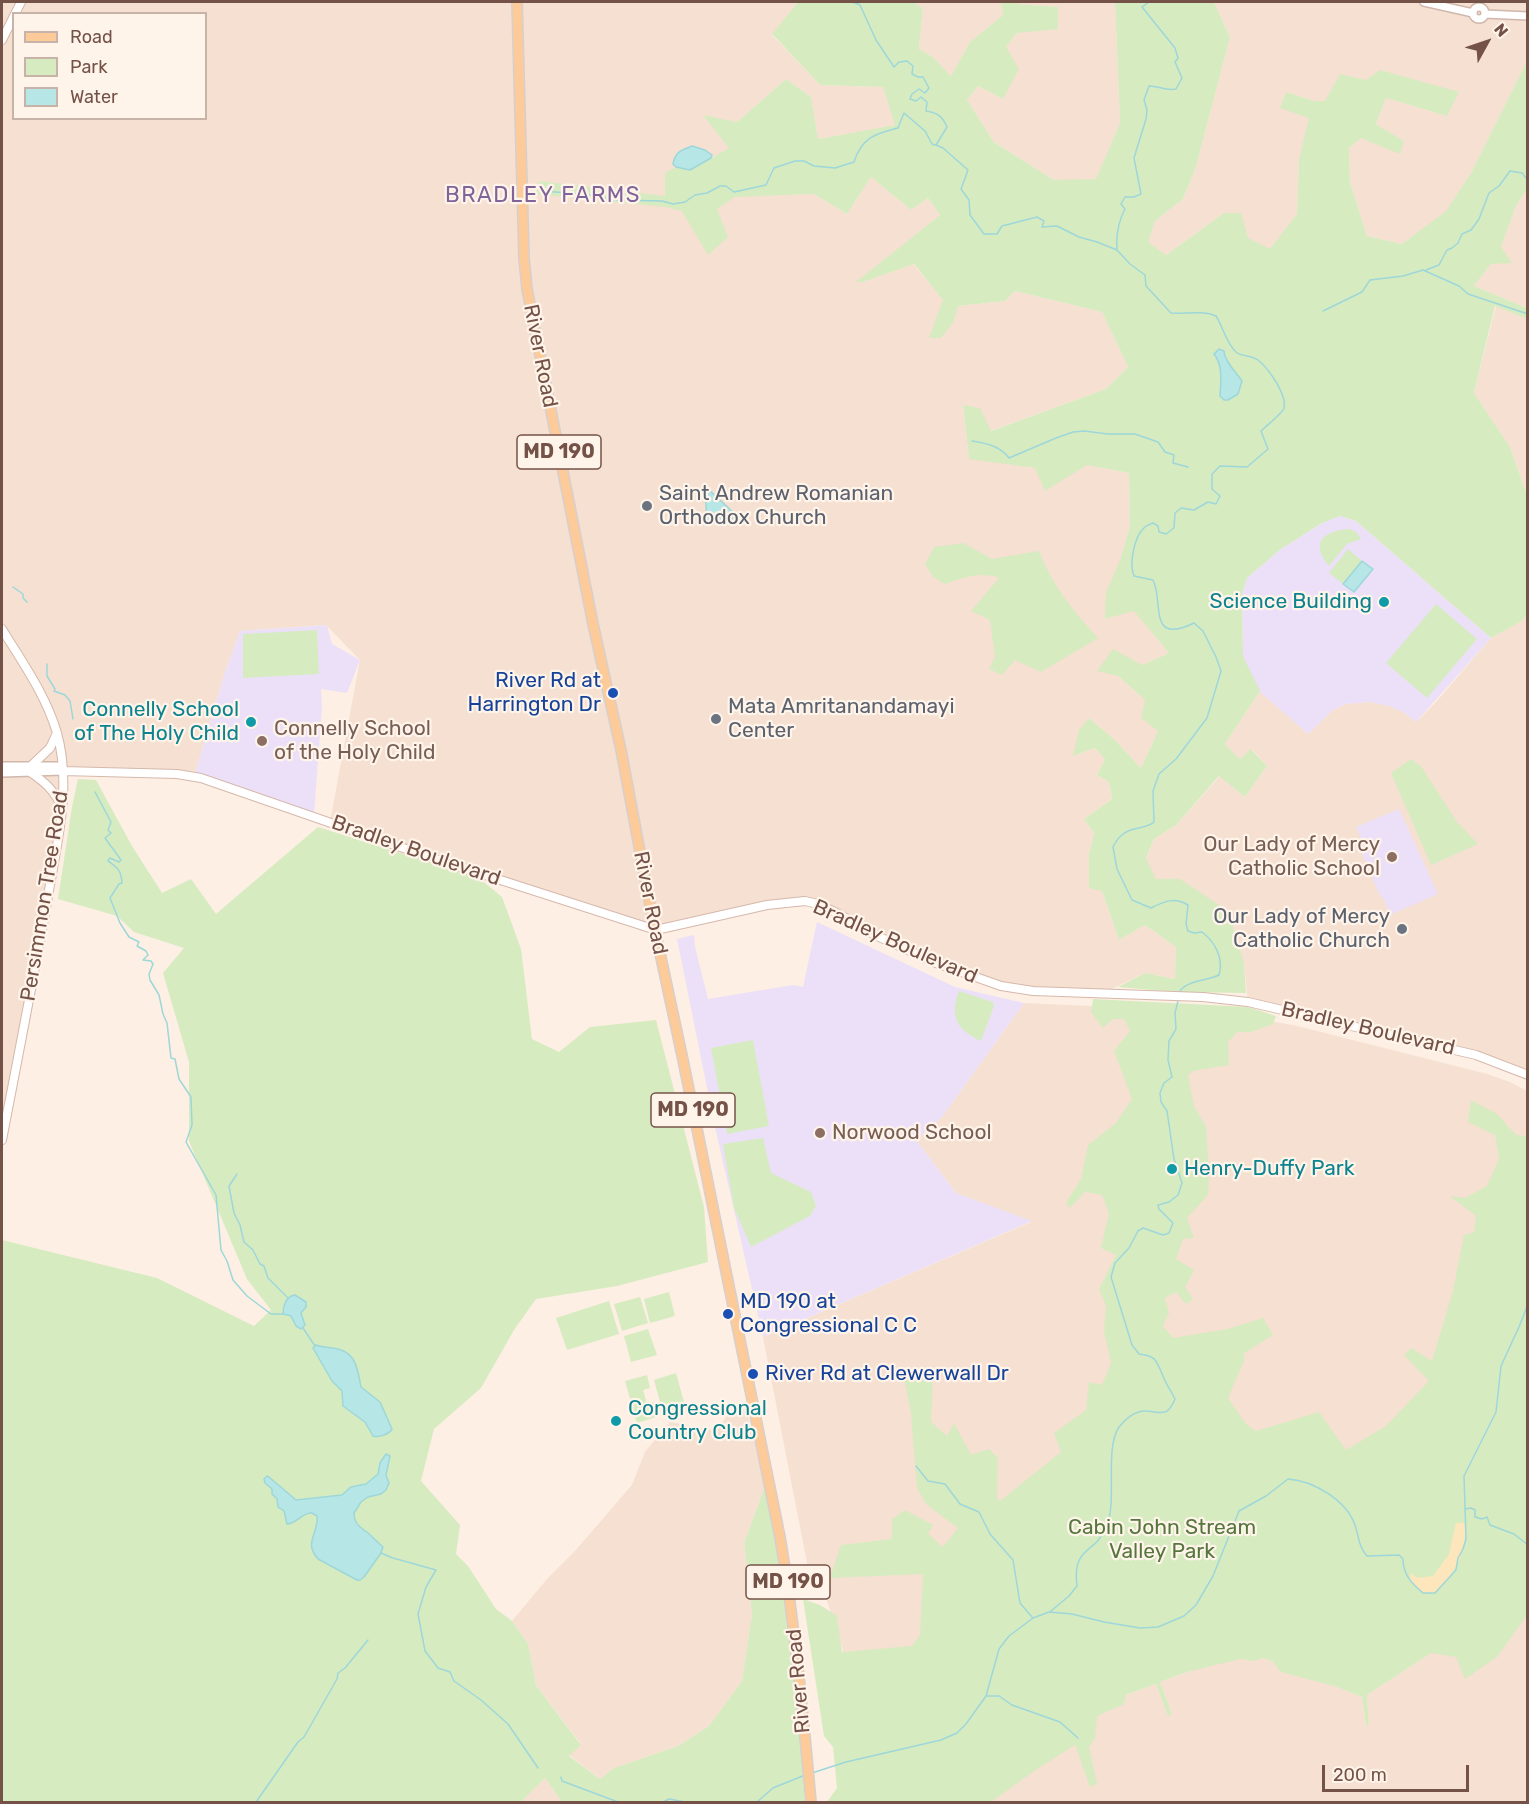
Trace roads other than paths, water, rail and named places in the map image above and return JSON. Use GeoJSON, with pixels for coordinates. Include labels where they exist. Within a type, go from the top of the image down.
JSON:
{"type":"FeatureCollection","features":[{"type":"Feature","properties":{"kind":"main road","name":"River Road"},"geometry":{"type":"LineString","coordinates":[[517,2],[524,258],[527,289],[782,1548],[798,1660],[811,1803]]}},
{"type":"Feature","properties":{"kind":"main road"},"geometry":{"type":"LineString","coordinates":[[2,40],[12,19]]}},
{"type":"Feature","properties":{"kind":"main road","name":"Persimmon Tree Road"},"geometry":{"type":"LineString","coordinates":[[2,629],[42,696],[57,733],[63,771],[63,809],[2,1140]]}},
{"type":"Feature","properties":{"kind":"main road"},"geometry":{"type":"LineString","coordinates":[[57,733],[50,748],[30,769],[57,796],[63,809]]}},
{"type":"Feature","properties":{"kind":"main road","name":"Bradley Boulevard"},"geometry":{"type":"LineString","coordinates":[[63,771],[177,774],[201,778],[435,859],[656,930],[767,905],[805,901],[818,904],[839,914],[875,935],[926,959],[1000,986],[1033,991],[1203,997],[1248,1002],[1492,1059],[1527,1075]]}},
{"type":"Feature","properties":{"kind":"street"},"geometry":{"type":"LineString","coordinates":[[1424,2],[1473,13],[1474,9],[1479,7],[1484,10],[1485,14],[1527,16]]}},
{"type":"Feature","properties":{"kind":"street"},"geometry":{"type":"LineString","coordinates":[[2,766],[30,769]]}},
{"type":"Feature","properties":{"kind":"street"},"geometry":{"type":"LineString","coordinates":[[2,773],[57,766],[63,771]]}},
{"type":"Feature","properties":{"kind":"water"},"geometry":{"type":"Polygon","coordinates":[[[692,146],[705,150],[712,155],[711,158],[690,170],[676,167],[673,164],[677,154],[692,146]]]}},
{"type":"Feature","properties":{"kind":"water"},"geometry":{"type":"Polygon","coordinates":[[[1219,349],[1224,351],[1229,363],[1242,381],[1238,394],[1228,400],[1220,396],[1220,368],[1214,354],[1219,349]]]}},
{"type":"Feature","properties":{"kind":"water"},"geometry":{"type":"Polygon","coordinates":[[[708,489],[735,514],[730,522],[722,524],[707,521],[705,491],[708,489]]]}},
{"type":"Feature","properties":{"kind":"water"},"geometry":{"type":"Polygon","coordinates":[[[1362,561],[1373,569],[1354,592],[1343,584],[1362,561]]]}},
{"type":"Feature","properties":{"kind":"water"},"geometry":{"type":"Polygon","coordinates":[[[295,1295],[306,1302],[306,1307],[301,1313],[305,1325],[301,1329],[296,1326],[291,1316],[283,1314],[289,1297],[295,1295]]]}},
{"type":"Feature","properties":{"kind":"water"},"geometry":{"type":"Polygon","coordinates":[[[316,1345],[341,1350],[354,1360],[361,1387],[380,1402],[392,1429],[389,1432],[381,1436],[373,1436],[365,1422],[343,1406],[342,1391],[332,1381],[313,1348],[316,1345]]]}},
{"type":"Feature","properties":{"kind":"water"},"geometry":{"type":"Polygon","coordinates":[[[386,1454],[390,1456],[386,1475],[389,1483],[386,1490],[361,1502],[354,1513],[358,1525],[383,1547],[364,1577],[357,1580],[318,1559],[312,1548],[317,1516],[308,1513],[287,1524],[284,1511],[278,1507],[272,1489],[264,1479],[269,1477],[296,1500],[342,1495],[351,1487],[366,1484],[378,1474],[380,1463],[386,1454]]]}},
{"type":"Feature","properties":{"kind":"waterway"},"geometry":{"type":"LineString","coordinates":[[853,2],[860,5],[876,40],[894,67],[899,62],[907,61],[913,66],[912,74],[923,77],[929,88],[925,93],[919,89],[912,94],[910,99],[916,101],[921,97],[927,102],[926,111],[939,116],[945,123],[947,127],[936,145],[943,148],[968,170],[961,189],[969,200],[970,215],[984,234],[997,234],[1002,226],[1037,217],[1044,221],[1042,227],[1057,226],[1079,237],[1117,250],[1145,275],[1146,286],[1171,313],[1200,313],[1216,316],[1227,340],[1238,354],[1255,358],[1262,364],[1276,382],[1283,396],[1283,410],[1261,431],[1268,449],[1247,467],[1220,466],[1212,474],[1212,489],[1220,496],[1216,504],[1208,502],[1194,510],[1181,508],[1175,513],[1174,528],[1166,534],[1159,532],[1158,526],[1153,523],[1145,527],[1140,532],[1133,551],[1134,576],[1153,580],[1163,625],[1169,629],[1179,629],[1194,623],[1203,631],[1221,671],[1207,718],[1176,759],[1159,774],[1153,791],[1154,822],[1126,832],[1113,847],[1117,869],[1132,900],[1151,908],[1170,901],[1188,905],[1186,924],[1188,931],[1202,932],[1217,951],[1220,963],[1219,975],[1183,987],[1180,991]]}},
{"type":"Feature","properties":{"kind":"waterway"},"geometry":{"type":"LineString","coordinates":[[1117,249],[1118,228],[1125,209],[1121,204],[1125,197],[1141,194],[1134,158],[1146,119],[1147,110],[1144,100],[1149,86],[1176,89],[1182,78],[1175,62],[1178,58],[1175,48],[1142,7],[1149,2]]}},
{"type":"Feature","properties":{"kind":"waterway"},"geometry":{"type":"LineString","coordinates":[[541,191],[584,194],[616,200],[662,201],[673,204],[685,202],[695,195],[707,193],[720,186],[726,186],[734,192],[766,185],[774,168],[795,161],[835,168],[854,162],[865,142],[883,132],[898,128],[904,113],[925,131],[932,144],[935,145]]}},
{"type":"Feature","properties":{"kind":"waterway"},"geometry":{"type":"LineString","coordinates":[[1426,270],[1439,265],[1447,250],[1458,243],[1462,234],[1471,230],[1479,219],[1489,193],[1499,186],[1510,171],[1522,173],[1526,178]]}},
{"type":"Feature","properties":{"kind":"waterway"},"geometry":{"type":"LineString","coordinates":[[1323,311],[1362,292],[1370,280],[1403,276],[1423,270],[1459,286],[1468,294],[1528,314]]}},
{"type":"Feature","properties":{"kind":"waterway"},"geometry":{"type":"LineString","coordinates":[[972,441],[997,448],[1009,458],[1073,432],[1135,434],[1158,442],[1165,452],[1174,455],[1173,463],[1188,467]]}},
{"type":"Feature","properties":{"kind":"waterway"},"geometry":{"type":"LineString","coordinates":[[13,587],[23,594],[27,602]]}},
{"type":"Feature","properties":{"kind":"waterway"},"geometry":{"type":"LineString","coordinates":[[47,664],[47,676],[54,691],[65,695],[70,701],[73,719]]}},
{"type":"Feature","properties":{"kind":"waterway"},"geometry":{"type":"LineString","coordinates":[[95,792],[111,822],[108,830],[111,833],[105,838],[121,860],[119,862],[110,858],[108,861],[118,870],[122,883],[110,898],[120,923],[129,937],[139,942],[137,946],[146,951],[148,955],[143,960],[151,961],[153,964],[149,974],[150,980],[159,995],[167,1023],[171,1058],[175,1059],[179,1079],[191,1097],[192,1125],[186,1142],[216,1195],[221,1250],[233,1280],[247,1296],[271,1314],[283,1314]]}},
{"type":"Feature","properties":{"kind":"waterway"},"geometry":{"type":"LineString","coordinates":[[1051,1611],[1077,1586],[1076,1573],[1081,1557],[1096,1543],[1106,1528],[1111,1504],[1112,1448],[1119,1427],[1138,1412],[1167,1411],[1175,1399],[1155,1360],[1139,1354],[1132,1345],[1111,1277],[1115,1263],[1129,1248],[1138,1231],[1143,1228],[1163,1235],[1169,1233],[1173,1223],[1158,1205],[1169,1202],[1178,1195],[1182,1183],[1174,1159],[1167,1111],[1161,1102],[1160,1093],[1164,1083],[1172,1077],[1168,1060],[1169,1041],[1176,1029],[1175,1013],[1178,1001]]}},
{"type":"Feature","properties":{"kind":"waterway"},"geometry":{"type":"LineString","coordinates":[[237,1174],[229,1186],[234,1213],[244,1242],[264,1266],[268,1278],[288,1298]]}},
{"type":"Feature","properties":{"kind":"waterway"},"geometry":{"type":"LineString","coordinates":[[1528,1231],[1528,1244]]}},
{"type":"Feature","properties":{"kind":"waterway"},"geometry":{"type":"LineString","coordinates":[[812,1773],[846,1762],[941,1740],[957,1733],[986,1696],[999,1649],[1009,1636],[1033,1618],[1049,1612],[1072,1614],[1140,1628],[1158,1627],[1184,1616],[1196,1605],[1213,1576],[1239,1511],[1266,1496],[1288,1479],[1308,1484],[1328,1493],[1351,1516],[1360,1545],[1367,1556],[1399,1555],[1403,1559],[1406,1574],[1415,1586],[1423,1593],[1435,1593],[1456,1570],[1458,1558],[1463,1549],[1466,1539],[1464,1476],[1496,1412],[1501,1366],[1528,1304]]}},
{"type":"Feature","properties":{"kind":"waterway"},"geometry":{"type":"LineString","coordinates":[[303,1328],[315,1346]]}},
{"type":"Feature","properties":{"kind":"waterway"},"geometry":{"type":"LineString","coordinates":[[916,1466],[928,1481],[945,1484],[960,1504],[979,1512],[990,1534],[1013,1560],[1020,1603],[1032,1617]]}},
{"type":"Feature","properties":{"kind":"waterway"},"geometry":{"type":"LineString","coordinates":[[1465,1509],[1475,1510],[1475,1517],[1482,1519],[1487,1517],[1490,1525],[1514,1534],[1528,1545]]}},
{"type":"Feature","properties":{"kind":"waterway"},"geometry":{"type":"LineString","coordinates":[[381,1553],[436,1570],[426,1587],[418,1614],[425,1651],[438,1668],[450,1672],[454,1681],[481,1700],[508,1724],[538,1768]]}},
{"type":"Feature","properties":{"kind":"waterway"},"geometry":{"type":"LineString","coordinates":[[256,1802],[298,1742],[304,1737],[337,1679],[338,1673],[345,1668],[368,1640]]}},
{"type":"Feature","properties":{"kind":"waterway"},"geometry":{"type":"LineString","coordinates":[[986,1696],[999,1696],[1012,1705],[1060,1722],[1078,1738]]}},
{"type":"Feature","properties":{"kind":"waterway"},"geometry":{"type":"LineString","coordinates":[[757,1802],[773,1788],[805,1775]]}},
{"type":"Feature","properties":{"kind":"waterway"},"geometry":{"type":"LineString","coordinates":[[561,1777],[562,1781],[618,1802]]}},
{"type":"Feature","properties":{"kind":"waterway"},"geometry":{"type":"LineString","coordinates":[[663,1802],[669,1799],[685,1802]]}},
{"type":"Feature","properties":{"kind":"place","name":"Saint Andrew Romanian Orthodox Church"},"geometry":{"type":"Point","coordinates":[647,506]}},
{"type":"Feature","properties":{"kind":"place","name":"Science Building"},"geometry":{"type":"Point","coordinates":[1384,602]}},
{"type":"Feature","properties":{"kind":"place","name":"River Rd at Harrington Dr"},"geometry":{"type":"Point","coordinates":[613,693]}},
{"type":"Feature","properties":{"kind":"place","name":"Mata Amritanandamayi Center"},"geometry":{"type":"Point","coordinates":[716,719]}},
{"type":"Feature","properties":{"kind":"place","name":"Connelly School of The Holy Child"},"geometry":{"type":"Point","coordinates":[251,722]}},
{"type":"Feature","properties":{"kind":"place","name":"Connelly School of the Holy Child"},"geometry":{"type":"Point","coordinates":[262,741]}},
{"type":"Feature","properties":{"kind":"place","name":"Our Lady of Mercy Catholic School"},"geometry":{"type":"Point","coordinates":[1392,857]}},
{"type":"Feature","properties":{"kind":"place","name":"Our Lady of Mercy Catholic Church"},"geometry":{"type":"Point","coordinates":[1402,929]}},
{"type":"Feature","properties":{"kind":"place","name":"Norwood School"},"geometry":{"type":"Point","coordinates":[820,1133]}},
{"type":"Feature","properties":{"kind":"place","name":"Henry-Duffy Park"},"geometry":{"type":"Point","coordinates":[1172,1169]}},
{"type":"Feature","properties":{"kind":"place","name":"MD 190 at Congressional C C"},"geometry":{"type":"Point","coordinates":[728,1314]}},
{"type":"Feature","properties":{"kind":"place","name":"River Rd at Clewerwall Dr"},"geometry":{"type":"Point","coordinates":[753,1374]}},
{"type":"Feature","properties":{"kind":"place","name":"Congressional Country Club"},"geometry":{"type":"Point","coordinates":[616,1421]}},
{"type":"Feature","properties":{"kind":"district","name":"BRADLEY FARMS"},"geometry":{"type":"Point","coordinates":[543,196]}},
{"type":"Feature","properties":{"kind":"park label","name":"Cabin John Stream Valley Park"},"geometry":{"type":"Point","coordinates":[1162,1540]}}]}
